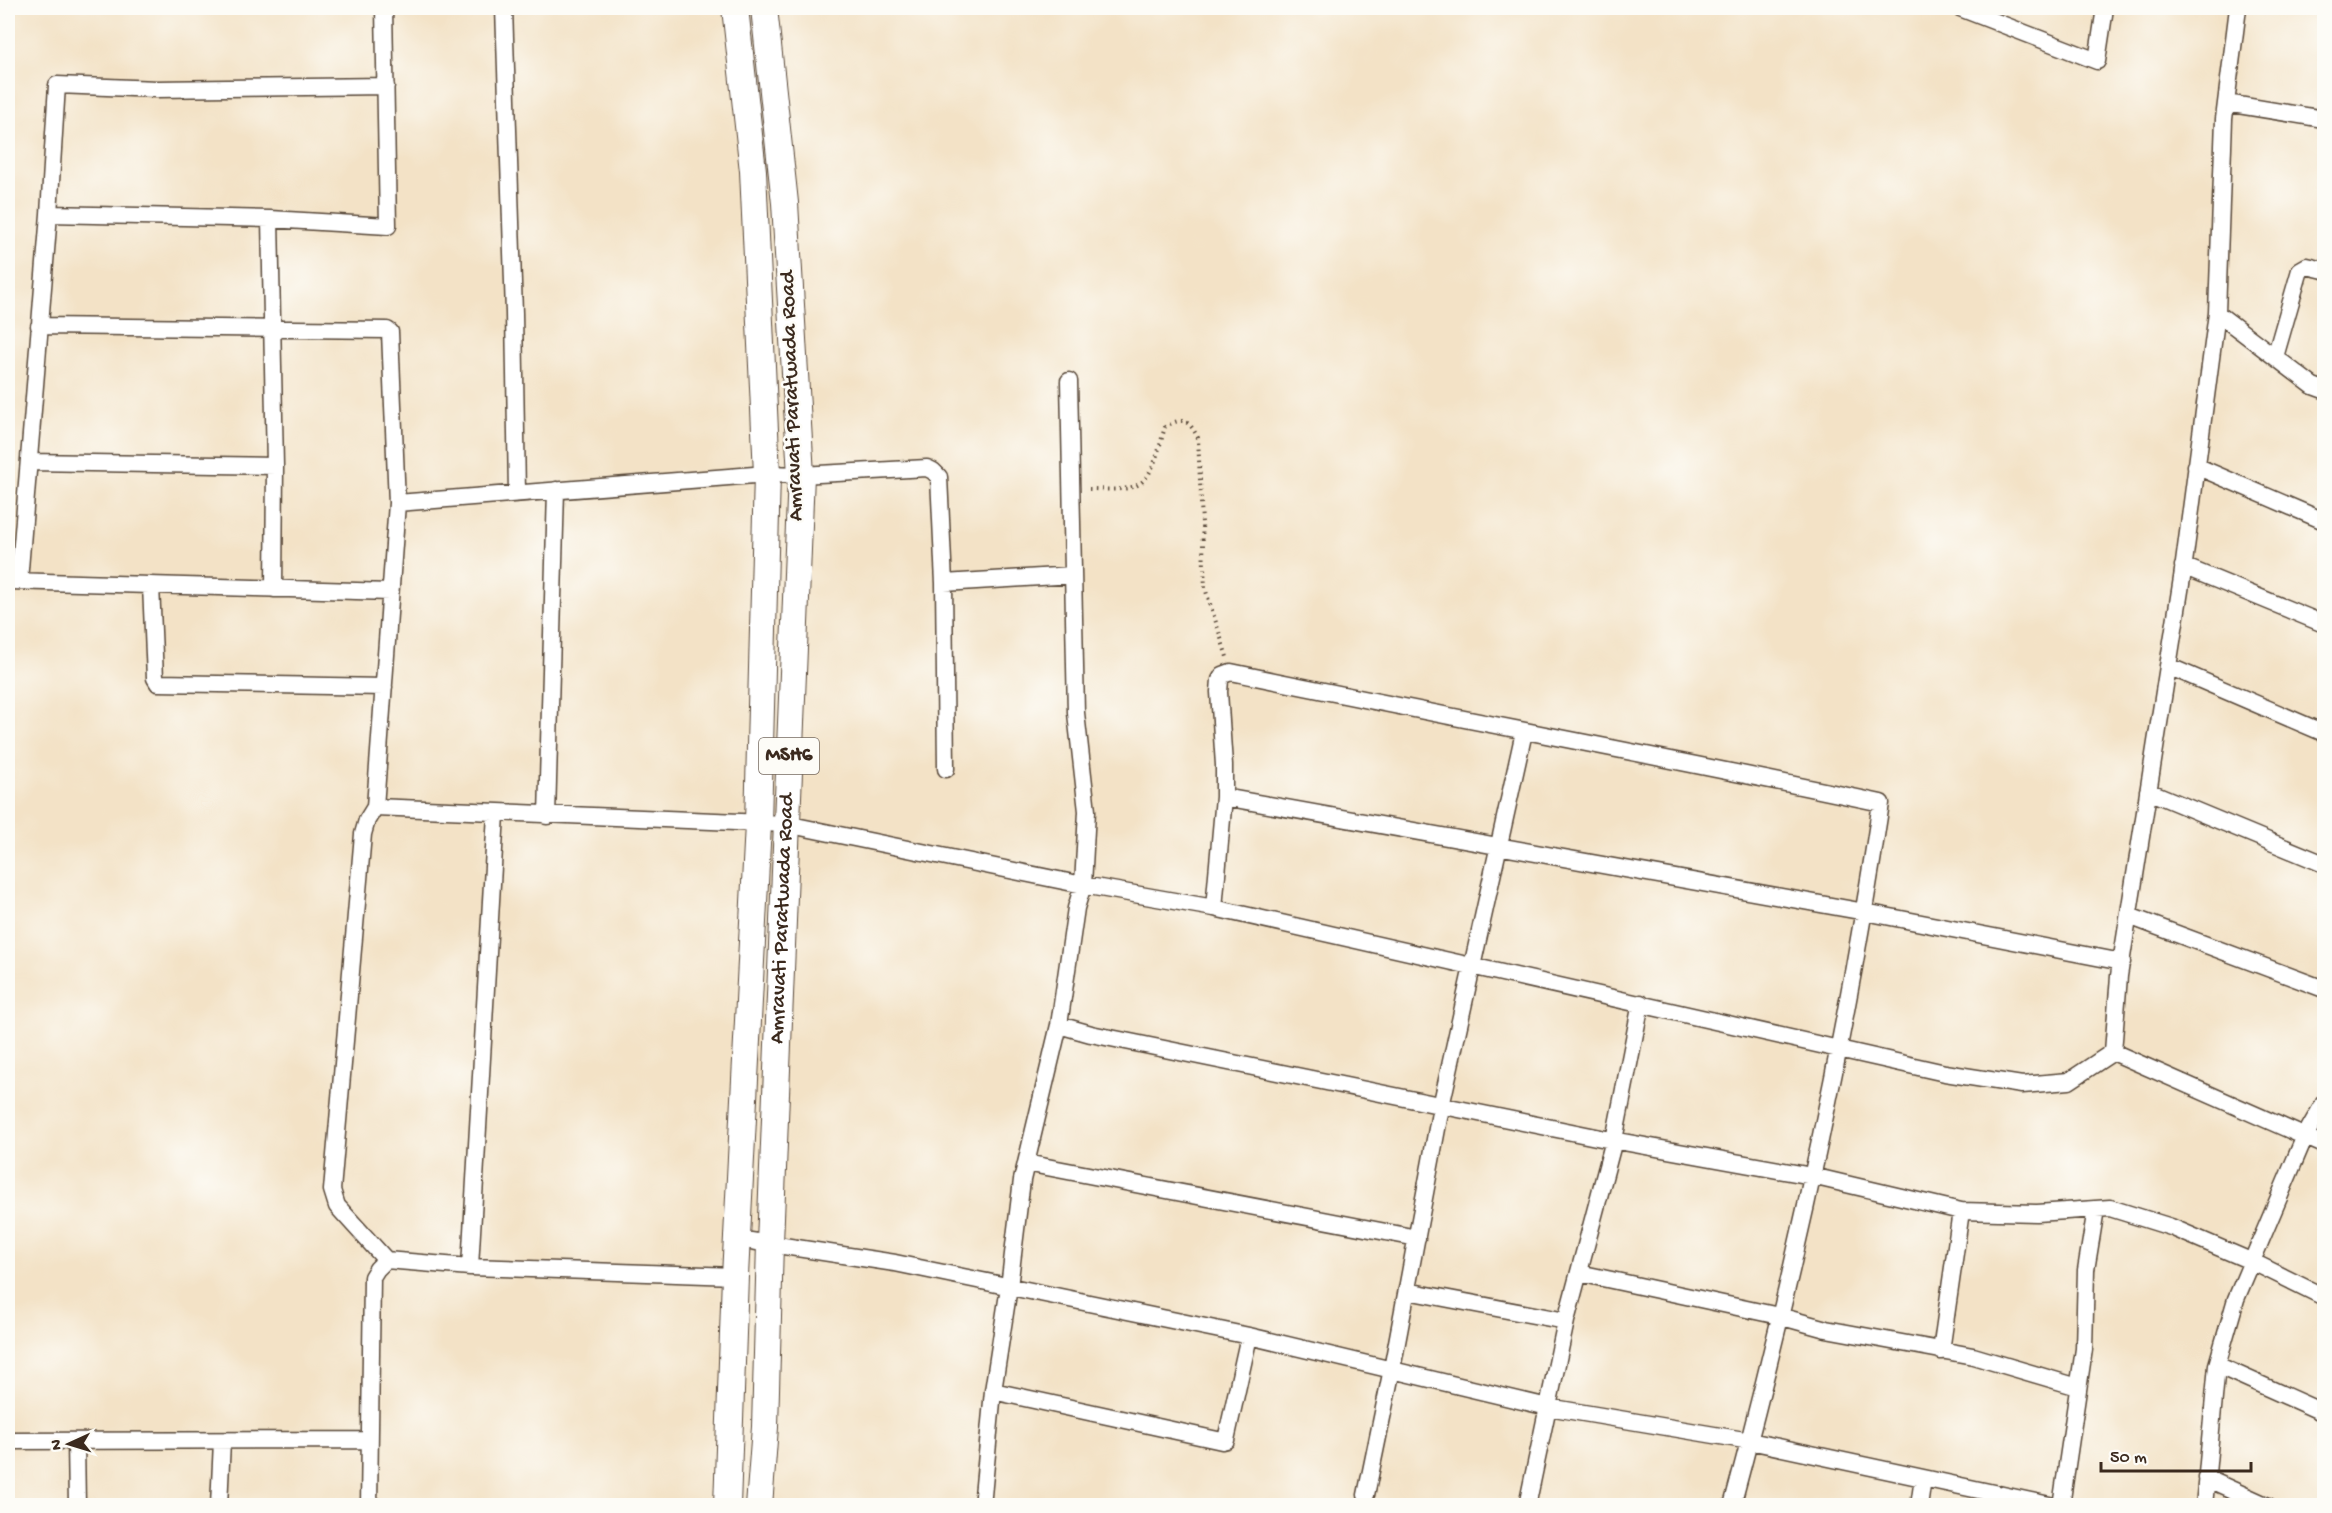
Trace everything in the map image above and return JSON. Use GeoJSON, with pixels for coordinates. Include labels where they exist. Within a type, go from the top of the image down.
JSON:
{"type":"FeatureCollection","features":[{"type":"Feature","properties":{"kind":"main road","name":"Amravati Paratwada Road"},"geometry":{"type":"LineString","coordinates":[[728,1506],[735,1276],[758,824],[767,474],[753,171],[735,8]]}},
{"type":"Feature","properties":{"kind":"main road","name":"Amravati Paratwada Road"},"geometry":{"type":"LineString","coordinates":[[759,1506],[765,1427],[770,1243],[801,475],[785,203],[764,8]]}},
{"type":"Feature","properties":{"kind":"street"},"geometry":{"type":"LineString","coordinates":[[49,214],[270,219],[388,226],[384,8]]}},
{"type":"Feature","properties":{"kind":"street"},"geometry":{"type":"LineString","coordinates":[[504,8],[518,493]]}},
{"type":"Feature","properties":{"kind":"street"},"geometry":{"type":"LineString","coordinates":[[1960,8],[2097,61],[2105,8]]}},
{"type":"Feature","properties":{"kind":"street"},"geometry":{"type":"LineString","coordinates":[[2113,1052],[2122,962],[2183,566],[2217,313],[2226,103],[2238,8]]}},
{"type":"Feature","properties":{"kind":"street"},"geometry":{"type":"LineString","coordinates":[[386,86],[157,89],[57,85],[29,462],[13,581],[390,592]]}},
{"type":"Feature","properties":{"kind":"street"},"geometry":{"type":"LineString","coordinates":[[2226,103],[2325,119]]}},
{"type":"Feature","properties":{"kind":"street"},"geometry":{"type":"LineString","coordinates":[[270,219],[275,466],[274,589]]}},
{"type":"Feature","properties":{"kind":"street"},"geometry":{"type":"LineString","coordinates":[[2275,357],[2300,270],[2307,266],[2325,270]]}},
{"type":"Feature","properties":{"kind":"street"},"geometry":{"type":"LineString","coordinates":[[2217,313],[2313,386],[2325,390]]}},
{"type":"Feature","properties":{"kind":"street"},"geometry":{"type":"LineString","coordinates":[[39,326],[271,328],[387,330],[390,332],[397,503],[375,807],[367,820],[363,834],[332,1190],[336,1206],[386,1260],[470,1267],[735,1276]]}},
{"type":"Feature","properties":{"kind":"street"},"geometry":{"type":"LineString","coordinates":[[982,1506],[993,1391],[1026,1163],[1059,1025],[1076,908],[1083,885],[1087,811],[1076,712],[1069,381]]}},
{"type":"Feature","properties":{"kind":"street"},"geometry":{"type":"LineString","coordinates":[[29,462],[275,466]]}},
{"type":"Feature","properties":{"kind":"street"},"geometry":{"type":"LineString","coordinates":[[2196,466],[2325,521]]}},
{"type":"Feature","properties":{"kind":"street"},"geometry":{"type":"LineString","coordinates":[[397,503],[767,474],[801,475],[927,468],[939,477],[944,584],[946,769]]}},
{"type":"Feature","properties":{"kind":"street"},"geometry":{"type":"LineString","coordinates":[[547,816],[556,490]]}},
{"type":"Feature","properties":{"kind":"street"},"geometry":{"type":"LineString","coordinates":[[2183,566],[2325,624]]}},
{"type":"Feature","properties":{"kind":"street"},"geometry":{"type":"LineString","coordinates":[[944,584],[1073,575]]}},
{"type":"Feature","properties":{"kind":"street"},"geometry":{"type":"LineString","coordinates":[[151,585],[154,678],[158,683],[384,687]]}},
{"type":"Feature","properties":{"kind":"street"},"geometry":{"type":"LineString","coordinates":[[2168,666],[2325,733]]}},
{"type":"Feature","properties":{"kind":"street"},"geometry":{"type":"LineString","coordinates":[[1214,908],[1224,797],[1219,692],[1220,680],[1223,675],[1231,672],[1524,732],[1682,760],[1881,803],[1865,912],[1812,1176],[1750,1441],[1732,1506]]}},
{"type":"Feature","properties":{"kind":"street"},"geometry":{"type":"LineString","coordinates":[[1366,1495],[1442,1105],[1524,732]]}},
{"type":"Feature","properties":{"kind":"street"},"geometry":{"type":"LineString","coordinates":[[2148,791],[2325,864]]}},
{"type":"Feature","properties":{"kind":"street"},"geometry":{"type":"LineString","coordinates":[[1224,797],[1865,912],[2122,962]]}},
{"type":"Feature","properties":{"kind":"street"},"geometry":{"type":"LineString","coordinates":[[375,807],[496,814],[786,824],[1083,885],[1214,908],[1471,968],[1641,1003],[1945,1073],[2022,1086],[2069,1081],[2113,1052]]}},
{"type":"Feature","properties":{"kind":"street"},"geometry":{"type":"LineString","coordinates":[[470,1267],[496,814]]}},
{"type":"Feature","properties":{"kind":"street"},"geometry":{"type":"LineString","coordinates":[[2129,916],[2325,989]]}},
{"type":"Feature","properties":{"kind":"street"},"geometry":{"type":"LineString","coordinates":[[1527,1506],[1566,1321],[1614,1140],[1641,1003]]}},
{"type":"Feature","properties":{"kind":"street"},"geometry":{"type":"LineString","coordinates":[[1059,1025],[1091,1034],[1614,1140],[1812,1176],[1961,1211],[2037,1213],[2109,1208],[2171,1227],[2253,1262],[2325,1297]]}},
{"type":"Feature","properties":{"kind":"street"},"geometry":{"type":"LineString","coordinates":[[2113,1052],[2325,1145]]}},
{"type":"Feature","properties":{"kind":"street"},"geometry":{"type":"LineString","coordinates":[[2204,1506],[2217,1365],[2236,1299],[2305,1136],[2325,1103]]}},
{"type":"Feature","properties":{"kind":"street"},"geometry":{"type":"LineString","coordinates":[[1026,1163],[1417,1238]]}},
{"type":"Feature","properties":{"kind":"street"},"geometry":{"type":"LineString","coordinates":[[2061,1506],[2084,1349],[2086,1270],[2096,1209]]}},
{"type":"Feature","properties":{"kind":"street"},"geometry":{"type":"LineString","coordinates":[[1941,1350],[1961,1211]]}},
{"type":"Feature","properties":{"kind":"street"},"geometry":{"type":"LineString","coordinates":[[738,1239],[895,1263],[1249,1336],[1548,1407],[1750,1441],[2054,1506]]}},
{"type":"Feature","properties":{"kind":"street"},"geometry":{"type":"LineString","coordinates":[[369,1506],[372,1277],[376,1269],[386,1260]]}},
{"type":"Feature","properties":{"kind":"street"},"geometry":{"type":"LineString","coordinates":[[1579,1273],[1779,1316],[1826,1329],[1973,1356],[2078,1387]]}},
{"type":"Feature","properties":{"kind":"street"},"geometry":{"type":"LineString","coordinates":[[1407,1291],[1566,1321]]}},
{"type":"Feature","properties":{"kind":"street"},"geometry":{"type":"LineString","coordinates":[[993,1391],[1222,1441],[1226,1440],[1231,1426],[1249,1336]]}},
{"type":"Feature","properties":{"kind":"street"},"geometry":{"type":"LineString","coordinates":[[2217,1365],[2325,1413]]}},
{"type":"Feature","properties":{"kind":"street"},"geometry":{"type":"LineString","coordinates":[[8,1441],[369,1440]]}},
{"type":"Feature","properties":{"kind":"street"},"geometry":{"type":"LineString","coordinates":[[76,1441],[76,1506]]}},
{"type":"Feature","properties":{"kind":"street"},"geometry":{"type":"LineString","coordinates":[[219,1506],[222,1441]]}},
{"type":"Feature","properties":{"kind":"street"},"geometry":{"type":"LineString","coordinates":[[1918,1506],[1923,1478]]}},
{"type":"Feature","properties":{"kind":"street"},"geometry":{"type":"LineString","coordinates":[[2206,1478],[2268,1506]]}},
{"type":"Feature","properties":{"kind":"path"},"geometry":{"type":"LineString","coordinates":[[1071,490],[1131,488],[1143,482],[1150,472],[1165,427],[1174,421],[1192,424],[1198,438],[1205,588],[1231,672]]}}]}
